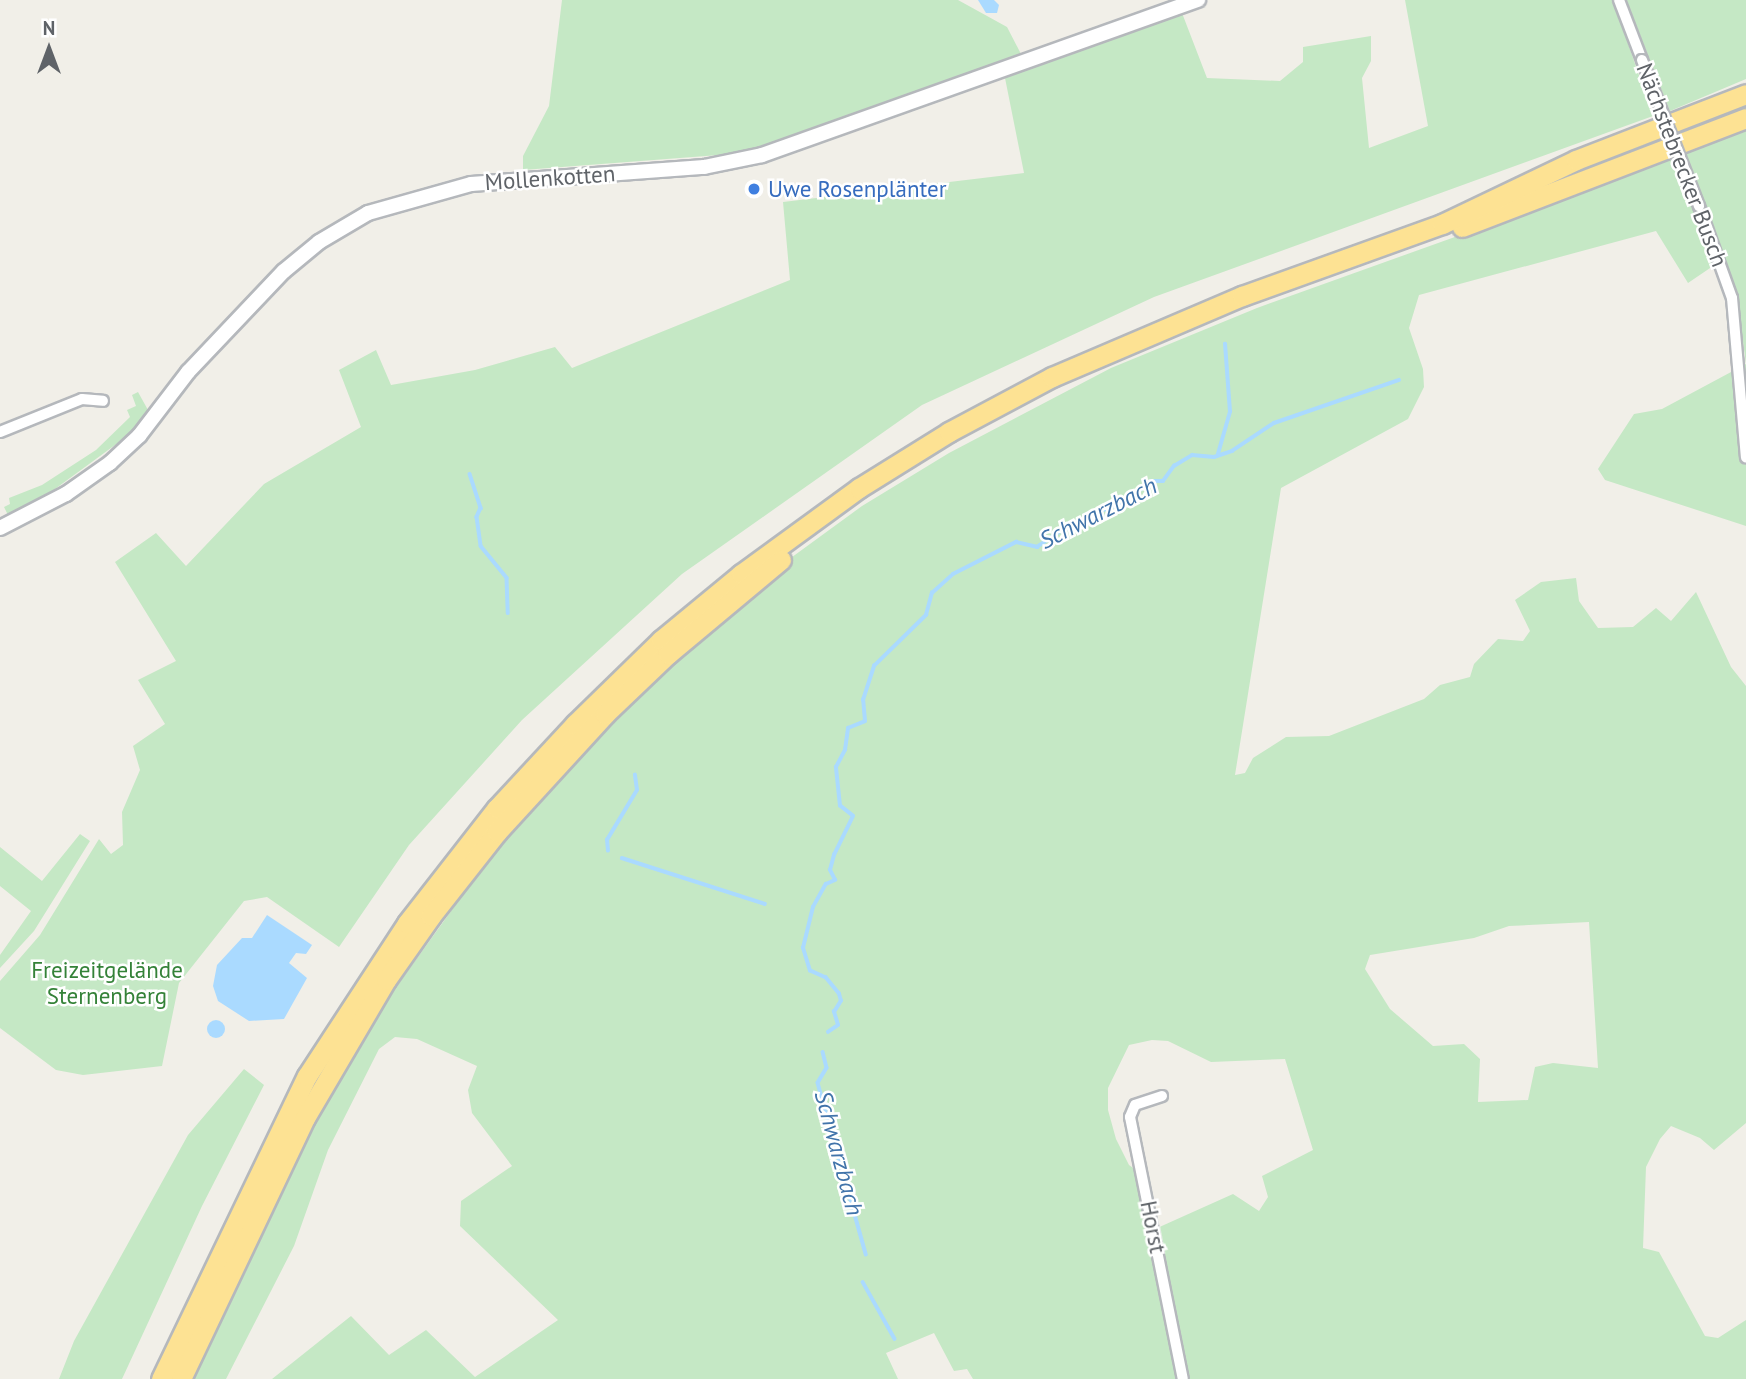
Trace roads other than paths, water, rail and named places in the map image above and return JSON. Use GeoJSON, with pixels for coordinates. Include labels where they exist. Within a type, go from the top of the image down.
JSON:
{"type":"FeatureCollection","features":[{"type":"Feature","properties":{"kind":"highway"},"geometry":{"type":"LineString","coordinates":[[161,1379],[307,1076],[407,923],[472,839],[547,752],[661,640],[741,573],[859,488],[949,432],[1052,377],[1229,301],[1443,224],[1576,160],[1746,94]]}},
{"type":"Feature","properties":{"kind":"highway"},"geometry":{"type":"LineString","coordinates":[[181,1379],[305,1118],[386,980],[431,916],[497,832],[605,714],[732,598],[920,464],[1079,378],[1215,319],[1746,118]]}},
{"type":"Feature","properties":{"kind":"main road","name":"Mollenkotten"},"geometry":{"type":"LineString","coordinates":[[0,528],[66,494],[118,456],[204,354],[284,271],[320,242],[368,213],[471,184],[704,167],[755,157],[1198,0]]}},
{"type":"Feature","properties":{"kind":"street","name":"Nächstebrecker Busch"},"geometry":{"type":"LineString","coordinates":[[1619,0],[1732,298],[1746,457]]}},
{"type":"Feature","properties":{"kind":"street"},"geometry":{"type":"LineString","coordinates":[[0,432],[82,399],[103,401]]}},
{"type":"Feature","properties":{"kind":"street","name":"Horst"},"geometry":{"type":"LineString","coordinates":[[1162,1096],[1135,1105],[1129,1117],[1183,1379]]}},
{"type":"Feature","properties":{"kind":"water"},"geometry":{"type":"Polygon","coordinates":[[[978,0],[994,0],[999,5],[997,13],[986,13],[978,0]]]}},
{"type":"Feature","properties":{"kind":"water"},"geometry":{"type":"Polygon","coordinates":[[[267,915],[312,945],[306,954],[296,953],[289,963],[307,978],[284,1019],[249,1021],[218,1001],[213,986],[217,965],[242,938],[252,938],[267,915]]]}},
{"type":"Feature","properties":{"kind":"water"},"geometry":{"type":"Polygon","coordinates":[[[216,1020],[222,1023],[225,1029],[222,1035],[216,1038],[210,1035],[207,1029],[210,1023],[216,1020]]]}},
{"type":"Feature","properties":{"kind":"waterway"},"geometry":{"type":"LineString","coordinates":[[1218,454],[1230,412],[1225,344]]}},
{"type":"Feature","properties":{"kind":"waterway","name":"Schwarzbach"},"geometry":{"type":"LineString","coordinates":[[828,1032],[838,1025],[834,1012],[841,1001],[839,994],[826,978],[810,971],[803,948],[813,907],[826,884],[835,880],[830,870],[834,855],[853,816],[840,806],[836,767],[845,750],[848,728],[865,721],[863,700],[874,666],[926,615],[932,593],[953,574],[1016,542],[1037,547],[1062,530],[1082,525],[1097,512],[1122,504],[1151,481],[1163,481],[1174,466],[1192,455],[1214,457],[1232,451],[1274,423],[1399,380]]}},
{"type":"Feature","properties":{"kind":"waterway"},"geometry":{"type":"LineString","coordinates":[[470,474],[481,508],[477,517],[481,546],[507,578],[508,613]]}},
{"type":"Feature","properties":{"kind":"waterway"},"geometry":{"type":"LineString","coordinates":[[608,851],[607,840],[637,790],[635,775]]}},
{"type":"Feature","properties":{"kind":"waterway"},"geometry":{"type":"LineString","coordinates":[[622,858],[765,904]]}},
{"type":"Feature","properties":{"kind":"waterway","name":"Schwarzbach"},"geometry":{"type":"LineString","coordinates":[[823,1052],[827,1068],[818,1083],[866,1254]]}},
{"type":"Feature","properties":{"kind":"waterway","name":"Schwarzbach"},"geometry":{"type":"LineString","coordinates":[[863,1282],[895,1339]]}},
{"type":"Feature","properties":{"kind":"place","name":"Uwe Rosenplänter"},"geometry":{"type":"Point","coordinates":[754,189]}},
{"type":"Feature","properties":{"kind":"park label","name":"Freizeitgelände Sternenberg"},"geometry":{"type":"Point","coordinates":[107,983]}}]}
